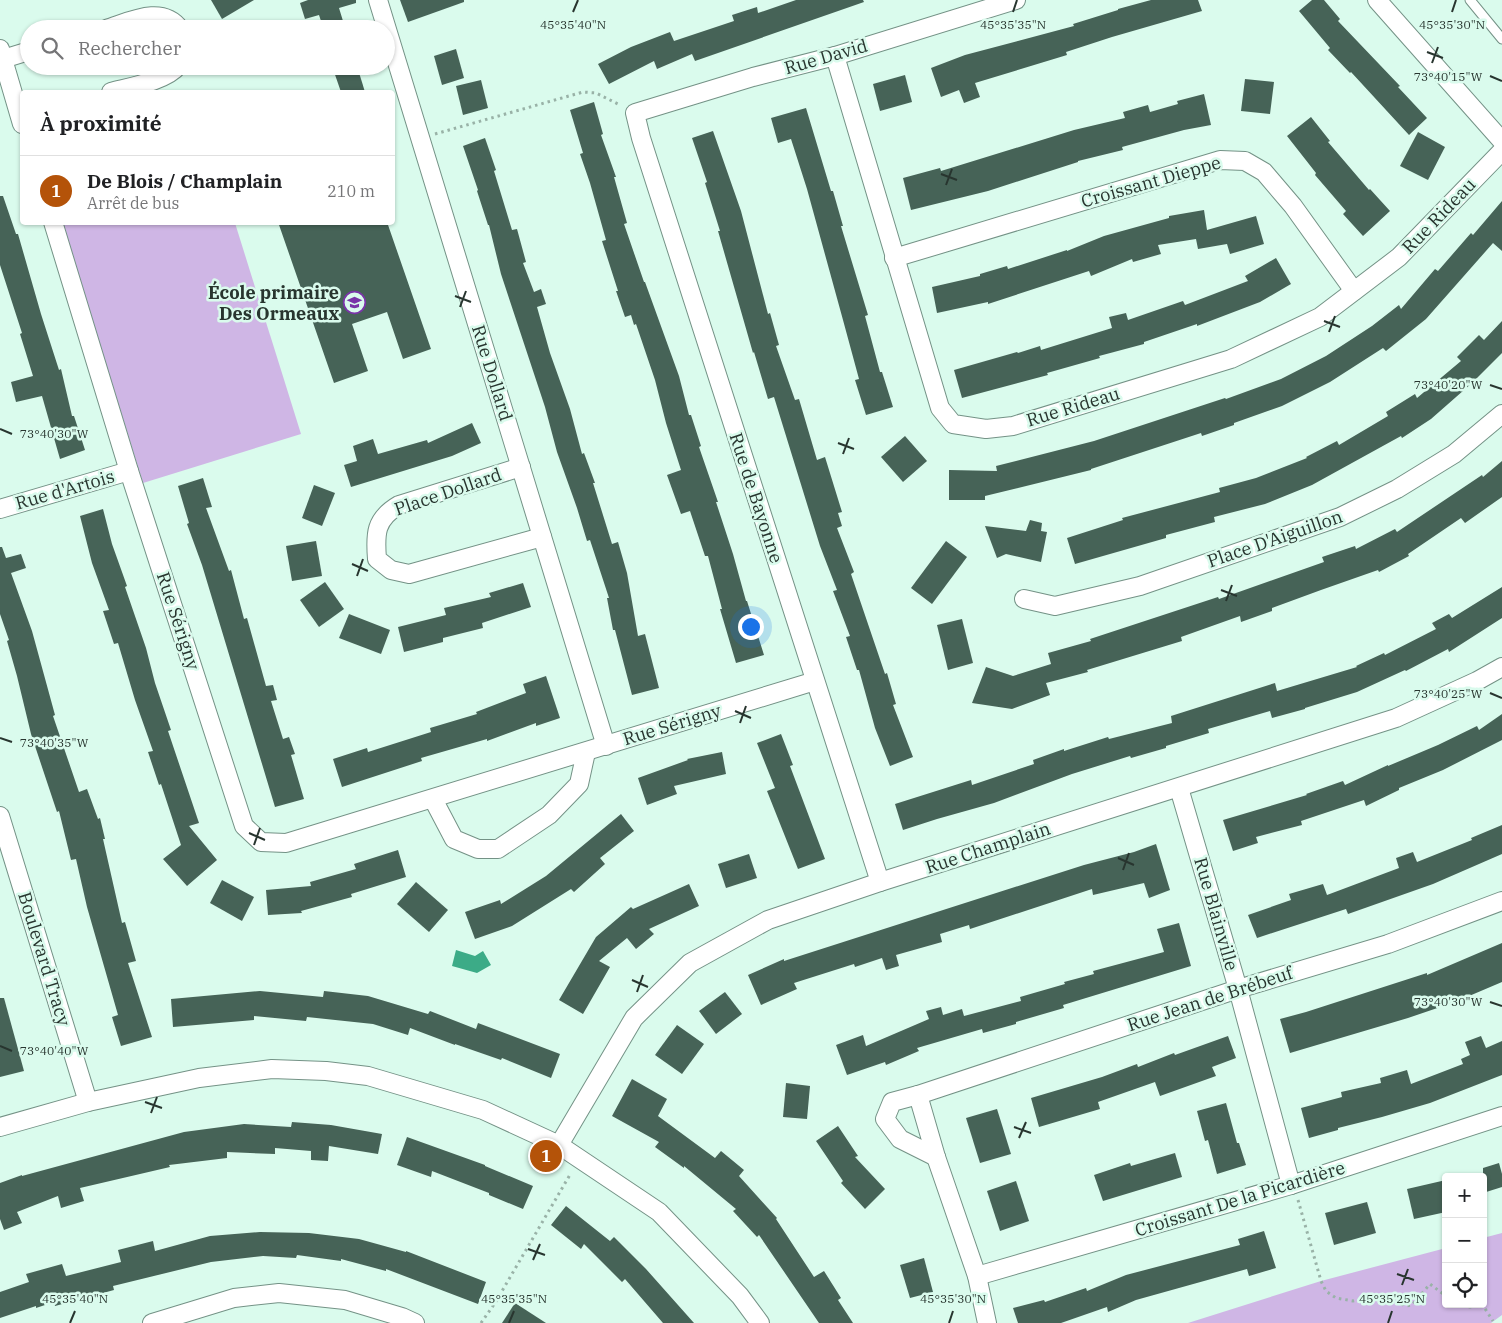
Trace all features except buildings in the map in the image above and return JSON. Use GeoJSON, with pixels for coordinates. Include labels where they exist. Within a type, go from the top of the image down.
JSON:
{"type":"FeatureCollection","features":[{"type":"Feature","properties":{"kind":"street","name":"Rue Dollard"},"geometry":{"type":"LineString","coordinates":[[378,0],[384,20]]}},
{"type":"Feature","properties":{"kind":"street","name":"Rue David"},"geometry":{"type":"LineString","coordinates":[[635,113],[744,80],[835,56],[1016,0]]}},
{"type":"Feature","properties":{"kind":"street"},"geometry":{"type":"LineString","coordinates":[[1377,0],[1502,141]]}},
{"type":"Feature","properties":{"kind":"street"},"geometry":{"type":"LineString","coordinates":[[138,20],[152,16],[162,16],[171,20]]}},
{"type":"Feature","properties":{"kind":"street"},"geometry":{"type":"LineString","coordinates":[[20,53],[2,54],[20,115]]}},
{"type":"Feature","properties":{"kind":"street","name":"Rue Dollard"},"geometry":{"type":"LineString","coordinates":[[395,56],[606,746]]}},
{"type":"Feature","properties":{"kind":"street","name":"Rue Rideau"},"geometry":{"type":"LineString","coordinates":[[835,56],[940,408],[953,424],[986,429],[1013,426],[1232,359],[1320,317],[1399,257],[1502,151]]}},
{"type":"Feature","properties":{"kind":"street"},"geometry":{"type":"LineString","coordinates":[[118,90],[167,75]]}},
{"type":"Feature","properties":{"kind":"street","name":"Rue de Bayonne"},"geometry":{"type":"LineString","coordinates":[[635,113],[641,138],[880,882]]}},
{"type":"Feature","properties":{"kind":"street","name":"Croissant Dieppe"},"geometry":{"type":"LineString","coordinates":[[894,258],[1220,160],[1246,161],[1264,172],[1293,206],[1354,291]]}},
{"type":"Feature","properties":{"kind":"street","name":"Rue Sérigny"},"geometry":{"type":"LineString","coordinates":[[54,225],[130,471],[244,826],[261,842],[286,843],[815,681]]}},
{"type":"Feature","properties":{"kind":"street","name":"Place D'Aiguillon"},"geometry":{"type":"LineString","coordinates":[[1024,599],[1055,606],[1140,586],[1340,517],[1397,489],[1454,454],[1502,414]]}},
{"type":"Feature","properties":{"kind":"street","name":"Place Dollard"},"geometry":{"type":"LineString","coordinates":[[521,467],[399,506],[388,512],[377,530],[375,540],[377,559],[391,570],[409,574],[542,537]]}},
{"type":"Feature","properties":{"kind":"street","name":"Rue d'Artois"},"geometry":{"type":"LineString","coordinates":[[0,509],[130,471]]}},
{"type":"Feature","properties":{"kind":"street","name":"Rue Champlain"},"geometry":{"type":"LineString","coordinates":[[559,1145],[634,1018],[690,963],[768,920],[880,882],[1396,718],[1477,682],[1502,667]]}},
{"type":"Feature","properties":{"kind":"street"},"geometry":{"type":"LineString","coordinates":[[432,799],[454,839],[478,849],[498,848],[549,815],[579,784],[586,752]]}},
{"type":"Feature","properties":{"kind":"street","name":"Rue Blainville"},"geometry":{"type":"LineString","coordinates":[[1179,788],[1238,989],[1291,1185]]}},
{"type":"Feature","properties":{"kind":"street","name":"Boulevard Tracy"},"geometry":{"type":"LineString","coordinates":[[0,816],[88,1102]]}},
{"type":"Feature","properties":{"kind":"street","name":"Rue Jean de Brébeuf"},"geometry":{"type":"LineString","coordinates":[[936,1157],[900,1139],[885,1119],[892,1102],[1238,989],[1388,944],[1502,901]]}},
{"type":"Feature","properties":{"kind":"street"},"geometry":{"type":"LineString","coordinates":[[0,1127],[88,1102],[199,1078],[233,1073],[272,1069],[326,1071],[368,1076],[483,1110],[559,1145],[658,1212],[740,1296],[760,1323]]}},
{"type":"Feature","properties":{"kind":"street"},"geometry":{"type":"LineString","coordinates":[[918,1095],[936,1157],[976,1276],[986,1323]]}},
{"type":"Feature","properties":{"kind":"street","name":"Croissant De la Picardière"},"geometry":{"type":"LineString","coordinates":[[976,1276],[1291,1185],[1502,1116]]}},
{"type":"Feature","properties":{"kind":"street"},"geometry":{"type":"LineString","coordinates":[[152,1323],[234,1298],[279,1293],[345,1300],[402,1317],[415,1323]]}},
{"type":"Feature","properties":{"kind":"lane"},"geometry":{"type":"LineString","coordinates":[[1470,0],[1502,39]]}},
{"type":"Feature","properties":{"kind":"path"},"geometry":{"type":"LineString","coordinates":[[420,139],[583,92],[596,93],[635,113]]}},
{"type":"Feature","properties":{"kind":"path"},"geometry":{"type":"LineString","coordinates":[[482,1323],[579,1159]]}},
{"type":"Feature","properties":{"kind":"path"},"geometry":{"type":"LineString","coordinates":[[1291,1185],[1301,1207],[1321,1281],[1326,1291],[1336,1298],[1353,1301],[1378,1296],[1394,1300],[1405,1306],[1412,1306],[1430,1284],[1442,1293]]}},
{"type":"Feature","properties":{"kind":"path"},"geometry":{"type":"LineString","coordinates":[[1485,1308],[1493,1321]]}},
{"type":"Feature","properties":{"kind":"shaded area"},"geometry":{"type":"Polygon","coordinates":[[[63,225],[236,225],[301,434],[143,483],[63,225]]]}},
{"type":"Feature","properties":{"kind":"shaded area"},"geometry":{"type":"Polygon","coordinates":[[[456,950],[475,956],[483,951],[491,965],[477,973],[452,966],[456,950]]]}},
{"type":"Feature","properties":{"kind":"shaded area"},"geometry":{"type":"Polygon","coordinates":[[[1502,1233],[1502,1315],[1491,1323],[1188,1323],[1321,1281],[1442,1249],[1442,1308],[1487,1308],[1487,1237],[1502,1233]]]}},
{"type":"Feature","properties":{"kind":"place","name":"École primaire Des Ormeaux"},"geometry":{"type":"Point","coordinates":[355,303]}},
{"type":"Feature","properties":{"kind":"place","name":"De Blois / Champlain"},"geometry":{"type":"Point","coordinates":[546,1156]}}]}
